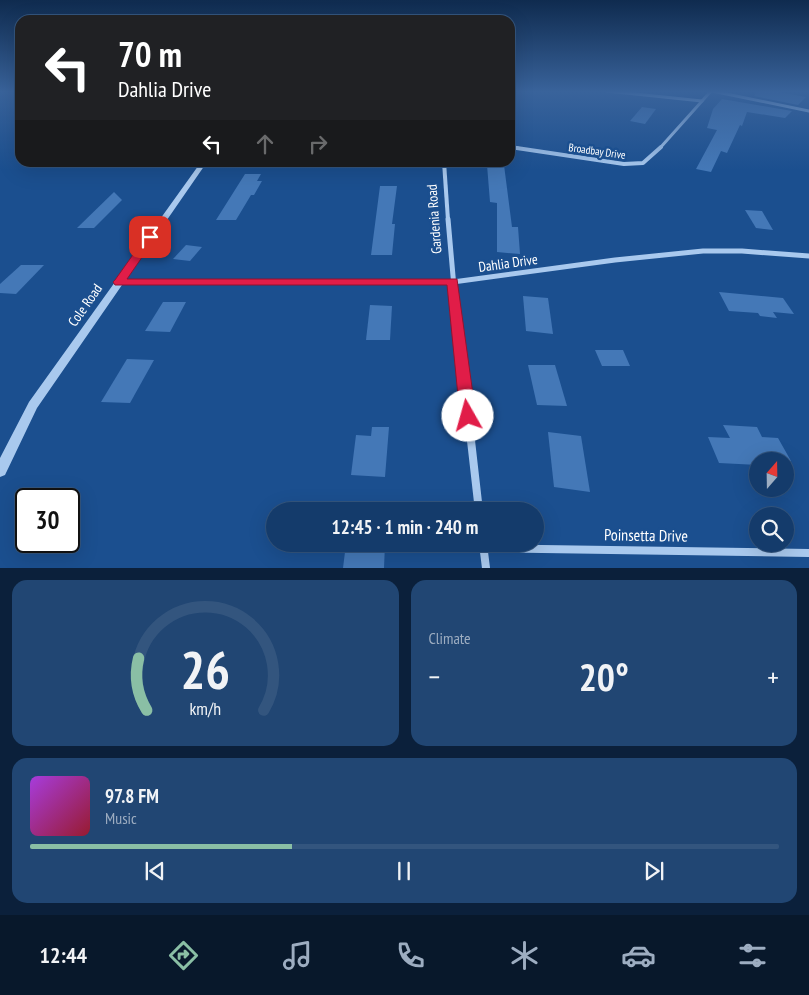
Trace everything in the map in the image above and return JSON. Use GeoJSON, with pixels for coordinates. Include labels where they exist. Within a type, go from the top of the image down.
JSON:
{"type":"FeatureCollection","features":[{"type":"Feature","properties":{"kind":"street","name":"Broadbay Drive"},"geometry":{"type":"LineString","coordinates":[[515,148],[624,164],[643,163],[653,156],[687,118]]}},
{"type":"Feature","properties":{"kind":"street","name":"Cole Road"},"geometry":{"type":"LineString","coordinates":[[0,470],[33,405],[200,167]]}},
{"type":"Feature","properties":{"kind":"street","name":"Gardenia Road"},"geometry":{"type":"LineString","coordinates":[[444,167],[453,282],[478,502]]}},
{"type":"Feature","properties":{"kind":"street","name":"Dahlia Drive"},"geometry":{"type":"LineString","coordinates":[[119,282],[453,282],[615,260],[703,251],[742,251],[809,256]]}},
{"type":"Feature","properties":{"kind":"street","name":"Poinsetta Drive"},"geometry":{"type":"LineString","coordinates":[[544,547],[809,553]]}},
{"type":"Feature","properties":{"kind":"street"},"geometry":{"type":"LineString","coordinates":[[484,552],[486,568]]}},
{"type":"Feature","properties":{"kind":"building"},"geometry":{"type":"Polygon","coordinates":[[[633,118],[650,118],[645,124],[630,121],[633,118]]]}},
{"type":"Feature","properties":{"kind":"building"},"geometry":{"type":"Polygon","coordinates":[[[710,118],[745,118],[727,153],[721,151],[711,172],[696,169],[717,130],[707,128],[710,118]]]}},
{"type":"Feature","properties":{"kind":"building"},"geometry":{"type":"Polygon","coordinates":[[[487,167],[504,167],[512,227],[518,227],[520,254],[497,252],[497,203],[490,202],[487,167]]]}},
{"type":"Feature","properties":{"kind":"building"},"geometry":{"type":"Polygon","coordinates":[[[245,174],[261,174],[257,181],[262,181],[254,195],[251,195],[236,220],[216,220],[245,174]]]}},
{"type":"Feature","properties":{"kind":"building"},"geometry":{"type":"Polygon","coordinates":[[[380,186],[397,186],[392,224],[395,224],[392,255],[371,255],[380,186]]]}},
{"type":"Feature","properties":{"kind":"building"},"geometry":{"type":"Polygon","coordinates":[[[114,192],[122,200],[94,228],[77,228],[114,192]]]}},
{"type":"Feature","properties":{"kind":"building"},"geometry":{"type":"Polygon","coordinates":[[[745,210],[762,211],[773,230],[756,228],[745,210]]]}},
{"type":"Feature","properties":{"kind":"building"},"geometry":{"type":"Polygon","coordinates":[[[186,245],[202,247],[190,261],[173,259],[186,245]]]}},
{"type":"Feature","properties":{"kind":"building"},"geometry":{"type":"Polygon","coordinates":[[[21,265],[44,265],[16,294],[0,293],[0,284],[21,265]]]}},
{"type":"Feature","properties":{"kind":"building"},"geometry":{"type":"Polygon","coordinates":[[[719,292],[783,298],[794,314],[773,312],[777,318],[760,316],[758,313],[729,311],[719,292]]]}},
{"type":"Feature","properties":{"kind":"building"},"geometry":{"type":"Polygon","coordinates":[[[523,296],[548,298],[553,334],[526,331],[523,296]]]}},
{"type":"Feature","properties":{"kind":"building"},"geometry":{"type":"Polygon","coordinates":[[[163,302],[186,302],[170,332],[145,331],[163,302]]]}},
{"type":"Feature","properties":{"kind":"building"},"geometry":{"type":"Polygon","coordinates":[[[370,305],[392,306],[390,340],[366,340],[370,305]]]}},
{"type":"Feature","properties":{"kind":"building"},"geometry":{"type":"Polygon","coordinates":[[[595,350],[623,350],[630,366],[602,366],[595,350]]]}},
{"type":"Feature","properties":{"kind":"building"},"geometry":{"type":"Polygon","coordinates":[[[127,359],[154,360],[130,403],[101,402],[127,359]]]}},
{"type":"Feature","properties":{"kind":"building"},"geometry":{"type":"Polygon","coordinates":[[[528,365],[555,365],[567,406],[537,405],[528,365]]]}},
{"type":"Feature","properties":{"kind":"building"},"geometry":{"type":"Polygon","coordinates":[[[723,425],[757,427],[762,437],[778,438],[786,452],[749,452],[749,465],[719,463],[708,437],[730,438],[723,425]]]}},
{"type":"Feature","properties":{"kind":"building"},"geometry":{"type":"Polygon","coordinates":[[[372,427],[389,427],[385,477],[351,475],[356,435],[371,436],[372,427]]]}},
{"type":"Feature","properties":{"kind":"building"},"geometry":{"type":"Polygon","coordinates":[[[548,432],[581,436],[590,492],[554,487],[548,432]]]}},
{"type":"Feature","properties":{"kind":"building"},"geometry":{"type":"Polygon","coordinates":[[[345,552],[385,552],[384,568],[343,568],[345,552]]]}},
{"type":"Feature","properties":{"kind":"route"},"geometry":{"type":"LineString","coordinates":[[150,237],[119,282],[453,282],[468,416]]}}]}
